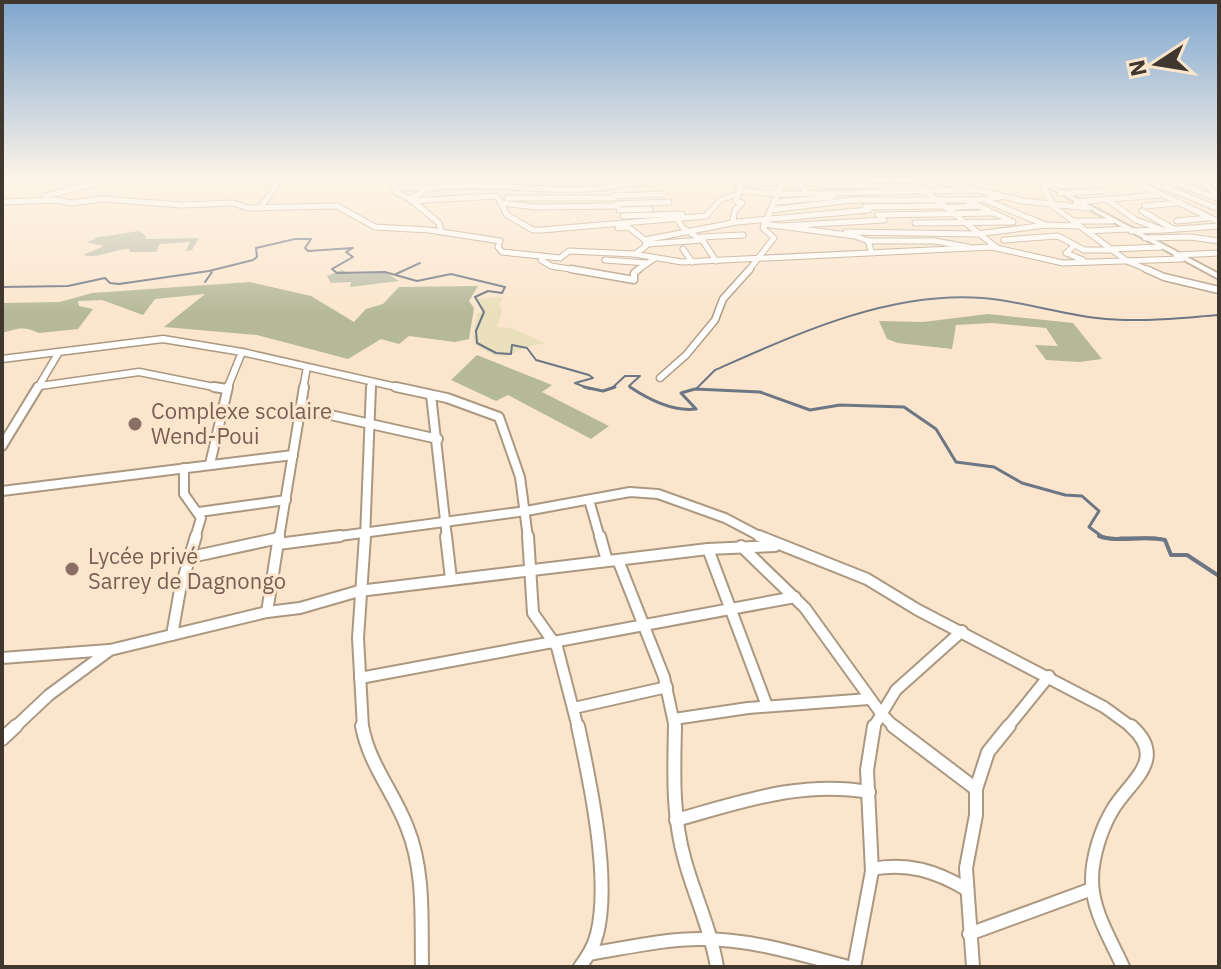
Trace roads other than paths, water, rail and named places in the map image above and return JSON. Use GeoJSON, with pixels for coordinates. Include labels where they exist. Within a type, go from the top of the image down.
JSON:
{"type":"FeatureCollection","features":[{"type":"Feature","properties":{"kind":"street"},"geometry":{"type":"LineString","coordinates":[[366,223],[500,241],[498,247],[502,253],[560,258],[569,251],[647,263]]}},
{"type":"Feature","properties":{"kind":"street"},"geometry":{"type":"LineString","coordinates":[[439,223],[441,231]]}},
{"type":"Feature","properties":{"kind":"street"},"geometry":{"type":"LineString","coordinates":[[522,223],[534,230],[614,223]]}},
{"type":"Feature","properties":{"kind":"street"},"geometry":{"type":"LineString","coordinates":[[659,223],[668,234]]}},
{"type":"Feature","properties":{"kind":"street"},"geometry":{"type":"LineString","coordinates":[[679,223],[702,238],[716,261]]}},
{"type":"Feature","properties":{"kind":"street"},"geometry":{"type":"LineString","coordinates":[[634,254],[646,242],[668,234],[721,223]]}},
{"type":"Feature","properties":{"kind":"street"},"geometry":{"type":"LineString","coordinates":[[613,228],[628,227],[646,242],[744,234],[743,223]]}},
{"type":"Feature","properties":{"kind":"street"},"geometry":{"type":"LineString","coordinates":[[660,378],[686,355],[715,320],[723,299],[773,241],[772,235],[763,231],[767,223]]}},
{"type":"Feature","properties":{"kind":"street"},"geometry":{"type":"LineString","coordinates":[[768,223],[797,233],[922,231],[977,234],[1046,225],[1079,226]]}},
{"type":"Feature","properties":{"kind":"street"},"geometry":{"type":"LineString","coordinates":[[852,223],[862,232],[871,250]]}},
{"type":"Feature","properties":{"kind":"street"},"geometry":{"type":"LineString","coordinates":[[888,223],[899,231]]}},
{"type":"Feature","properties":{"kind":"street"},"geometry":{"type":"LineString","coordinates":[[915,223],[922,231]]}},
{"type":"Feature","properties":{"kind":"street"},"geometry":{"type":"LineString","coordinates":[[965,223],[999,248]]}},
{"type":"Feature","properties":{"kind":"street"},"geometry":{"type":"LineString","coordinates":[[1015,223],[1023,227]]}},
{"type":"Feature","properties":{"kind":"street"},"geometry":{"type":"LineString","coordinates":[[1042,223],[1046,225]]}},
{"type":"Feature","properties":{"kind":"street"},"geometry":{"type":"LineString","coordinates":[[1075,223],[1127,261],[1164,277],[1219,290]]}},
{"type":"Feature","properties":{"kind":"street"},"geometry":{"type":"LineString","coordinates":[[1116,223],[1219,277]]}},
{"type":"Feature","properties":{"kind":"street"},"geometry":{"type":"LineString","coordinates":[[1145,223],[1177,237]]}},
{"type":"Feature","properties":{"kind":"street"},"geometry":{"type":"LineString","coordinates":[[1165,223],[1173,229]]}},
{"type":"Feature","properties":{"kind":"street"},"geometry":{"type":"LineString","coordinates":[[1087,231],[1163,230],[1219,224]]}},
{"type":"Feature","properties":{"kind":"street"},"geometry":{"type":"LineString","coordinates":[[846,232],[866,240],[935,241],[977,248]]}},
{"type":"Feature","properties":{"kind":"street"},"geometry":{"type":"LineString","coordinates":[[1004,240],[1058,236],[1087,251],[1160,247]]}},
{"type":"Feature","properties":{"kind":"street"},"geometry":{"type":"LineString","coordinates":[[1145,238],[1219,241]]}},
{"type":"Feature","properties":{"kind":"street"},"geometry":{"type":"LineString","coordinates":[[1075,245],[1066,253],[1088,262]]}},
{"type":"Feature","properties":{"kind":"street"},"geometry":{"type":"LineString","coordinates":[[594,273],[607,257],[634,254],[692,262],[759,260],[871,250],[938,252],[999,248],[1056,262],[1088,262],[1219,253]]}},
{"type":"Feature","properties":{"kind":"street"},"geometry":{"type":"LineString","coordinates":[[683,249],[692,262]]}},
{"type":"Feature","properties":{"kind":"street"},"geometry":{"type":"LineString","coordinates":[[543,256],[541,260],[546,264],[634,280],[632,275],[654,259]]}},
{"type":"Feature","properties":{"kind":"street"},"geometry":{"type":"LineString","coordinates":[[2,359],[163,339],[242,352],[431,395],[499,417],[512,448],[526,511],[533,615],[556,642],[591,784],[600,877],[600,920],[589,954],[580,967]]}},
{"type":"Feature","properties":{"kind":"street"},"geometry":{"type":"LineString","coordinates":[[2,446],[59,352]]}},
{"type":"Feature","properties":{"kind":"street"},"geometry":{"type":"LineString","coordinates":[[210,464],[227,389],[242,352]]}},
{"type":"Feature","properties":{"kind":"street"},"geometry":{"type":"LineString","coordinates":[[267,612],[307,367]]}},
{"type":"Feature","properties":{"kind":"street"},"geometry":{"type":"LineString","coordinates":[[40,386],[139,372],[227,389]]}},
{"type":"Feature","properties":{"kind":"street"},"geometry":{"type":"LineString","coordinates":[[371,382],[365,532],[359,591],[360,678],[368,750],[409,830],[419,875],[422,967]]}},
{"type":"Feature","properties":{"kind":"street"},"geometry":{"type":"LineString","coordinates":[[431,395],[451,579]]}},
{"type":"Feature","properties":{"kind":"street"},"geometry":{"type":"LineString","coordinates":[[299,408],[438,439]]}},
{"type":"Feature","properties":{"kind":"street"},"geometry":{"type":"LineString","coordinates":[[2,491],[293,455]]}},
{"type":"Feature","properties":{"kind":"street"},"geometry":{"type":"LineString","coordinates":[[172,635],[201,518],[199,512],[183,498],[184,468]]}},
{"type":"Feature","properties":{"kind":"street"},"geometry":{"type":"LineString","coordinates":[[191,557],[279,541],[526,511],[630,492],[673,497],[867,579],[1049,676],[1127,722],[1147,750],[1139,773],[1110,813],[1093,868],[1092,889],[1123,967]]}},
{"type":"Feature","properties":{"kind":"street"},"geometry":{"type":"LineString","coordinates":[[199,512],[286,500]]}},
{"type":"Feature","properties":{"kind":"street"},"geometry":{"type":"LineString","coordinates":[[589,500],[613,561],[644,624],[667,687],[674,719],[673,804],[686,865],[714,939],[717,967]]}},
{"type":"Feature","properties":{"kind":"street"},"geometry":{"type":"LineString","coordinates":[[741,546],[795,597],[844,658],[869,699],[899,732],[976,789]]}},
{"type":"Feature","properties":{"kind":"street"},"geometry":{"type":"LineString","coordinates":[[2,658],[110,650],[267,612],[300,608],[359,591],[708,549],[787,546]]}},
{"type":"Feature","properties":{"kind":"street"},"geometry":{"type":"LineString","coordinates":[[708,549],[767,706]]}},
{"type":"Feature","properties":{"kind":"street"},"geometry":{"type":"LineString","coordinates":[[360,678],[795,597]]}},
{"type":"Feature","properties":{"kind":"street"},"geometry":{"type":"LineString","coordinates":[[854,967],[872,869],[869,792],[871,734],[880,712],[912,674],[962,631]]}},
{"type":"Feature","properties":{"kind":"street"},"geometry":{"type":"LineString","coordinates":[[2,739],[49,695],[110,650]]}},
{"type":"Feature","properties":{"kind":"street"},"geometry":{"type":"LineString","coordinates":[[973,967],[966,889],[968,850],[976,815],[976,789],[988,752],[1049,676]]}},
{"type":"Feature","properties":{"kind":"street"},"geometry":{"type":"LineString","coordinates":[[574,708],[667,687]]}},
{"type":"Feature","properties":{"kind":"street"},"geometry":{"type":"LineString","coordinates":[[674,719],[767,706],[869,699]]}},
{"type":"Feature","properties":{"kind":"street"},"geometry":{"type":"LineString","coordinates":[[676,820],[792,792],[832,787],[869,792]]}},
{"type":"Feature","properties":{"kind":"street"},"geometry":{"type":"LineString","coordinates":[[872,869],[884,866],[920,869],[938,873],[966,889]]}},
{"type":"Feature","properties":{"kind":"street"},"geometry":{"type":"LineString","coordinates":[[969,934],[1092,889]]}},
{"type":"Feature","properties":{"kind":"street"},"geometry":{"type":"LineString","coordinates":[[589,954],[686,939],[714,939],[794,952],[848,967]]}},
{"type":"Feature","properties":{"kind":"waterway"},"geometry":{"type":"LineString","coordinates":[[2,287],[68,286],[105,278],[110,283],[119,284],[209,271],[253,260],[257,257],[256,248],[295,239],[311,239],[305,248],[308,251],[353,248],[346,252],[353,257],[332,269],[337,273],[385,272],[417,281],[451,274],[505,287],[502,293],[488,291],[475,297],[484,312],[476,331],[477,343],[496,353],[511,354],[512,345],[527,348],[536,360],[589,375],[593,378],[575,383],[586,387]]}},
{"type":"Feature","properties":{"kind":"waterway"},"geometry":{"type":"LineString","coordinates":[[396,274],[420,263]]}},
{"type":"Feature","properties":{"kind":"waterway"},"geometry":{"type":"LineString","coordinates":[[205,282],[212,272]]}},
{"type":"Feature","properties":{"kind":"waterway"},"geometry":{"type":"LineString","coordinates":[[697,388],[715,370],[779,342],[845,318],[913,301],[983,298],[1083,316],[1128,320],[1219,315]]}},
{"type":"Feature","properties":{"kind":"waterway"},"geometry":{"type":"LineString","coordinates":[[612,388],[625,376],[640,376],[629,386],[632,388]]}},
{"type":"Feature","properties":{"kind":"waterway"},"geometry":{"type":"LineString","coordinates":[[586,387],[603,391],[612,388]]}},
{"type":"Feature","properties":{"kind":"waterway"},"geometry":{"type":"LineString","coordinates":[[586,387],[590,389]]}},
{"type":"Feature","properties":{"kind":"waterway"},"geometry":{"type":"LineString","coordinates":[[632,388],[661,404],[679,409],[696,409],[681,393],[695,389],[760,392],[810,410],[840,405],[904,407],[936,429],[956,462],[994,467],[1022,483],[1065,495],[1082,496],[1099,511],[1089,527],[1102,537]]}},
{"type":"Feature","properties":{"kind":"waterway"},"geometry":{"type":"LineString","coordinates":[[1102,537],[1148,538]]}},
{"type":"Feature","properties":{"kind":"waterway"},"geometry":{"type":"LineString","coordinates":[[1120,538],[1148,538]]}},
{"type":"Feature","properties":{"kind":"waterway"},"geometry":{"type":"LineString","coordinates":[[1148,538],[1156,538]]}},
{"type":"Feature","properties":{"kind":"waterway"},"geometry":{"type":"LineString","coordinates":[[1148,538],[1165,540],[1171,555],[1187,555],[1219,576]]}},
{"type":"Feature","properties":{"kind":"place","name":"Complexe scolaire Wend-Poui"},"geometry":{"type":"Point","coordinates":[135,424]}},
{"type":"Feature","properties":{"kind":"place","name":"Lycée privé Sarrey de Dagnongo"},"geometry":{"type":"Point","coordinates":[72,569]}}]}
